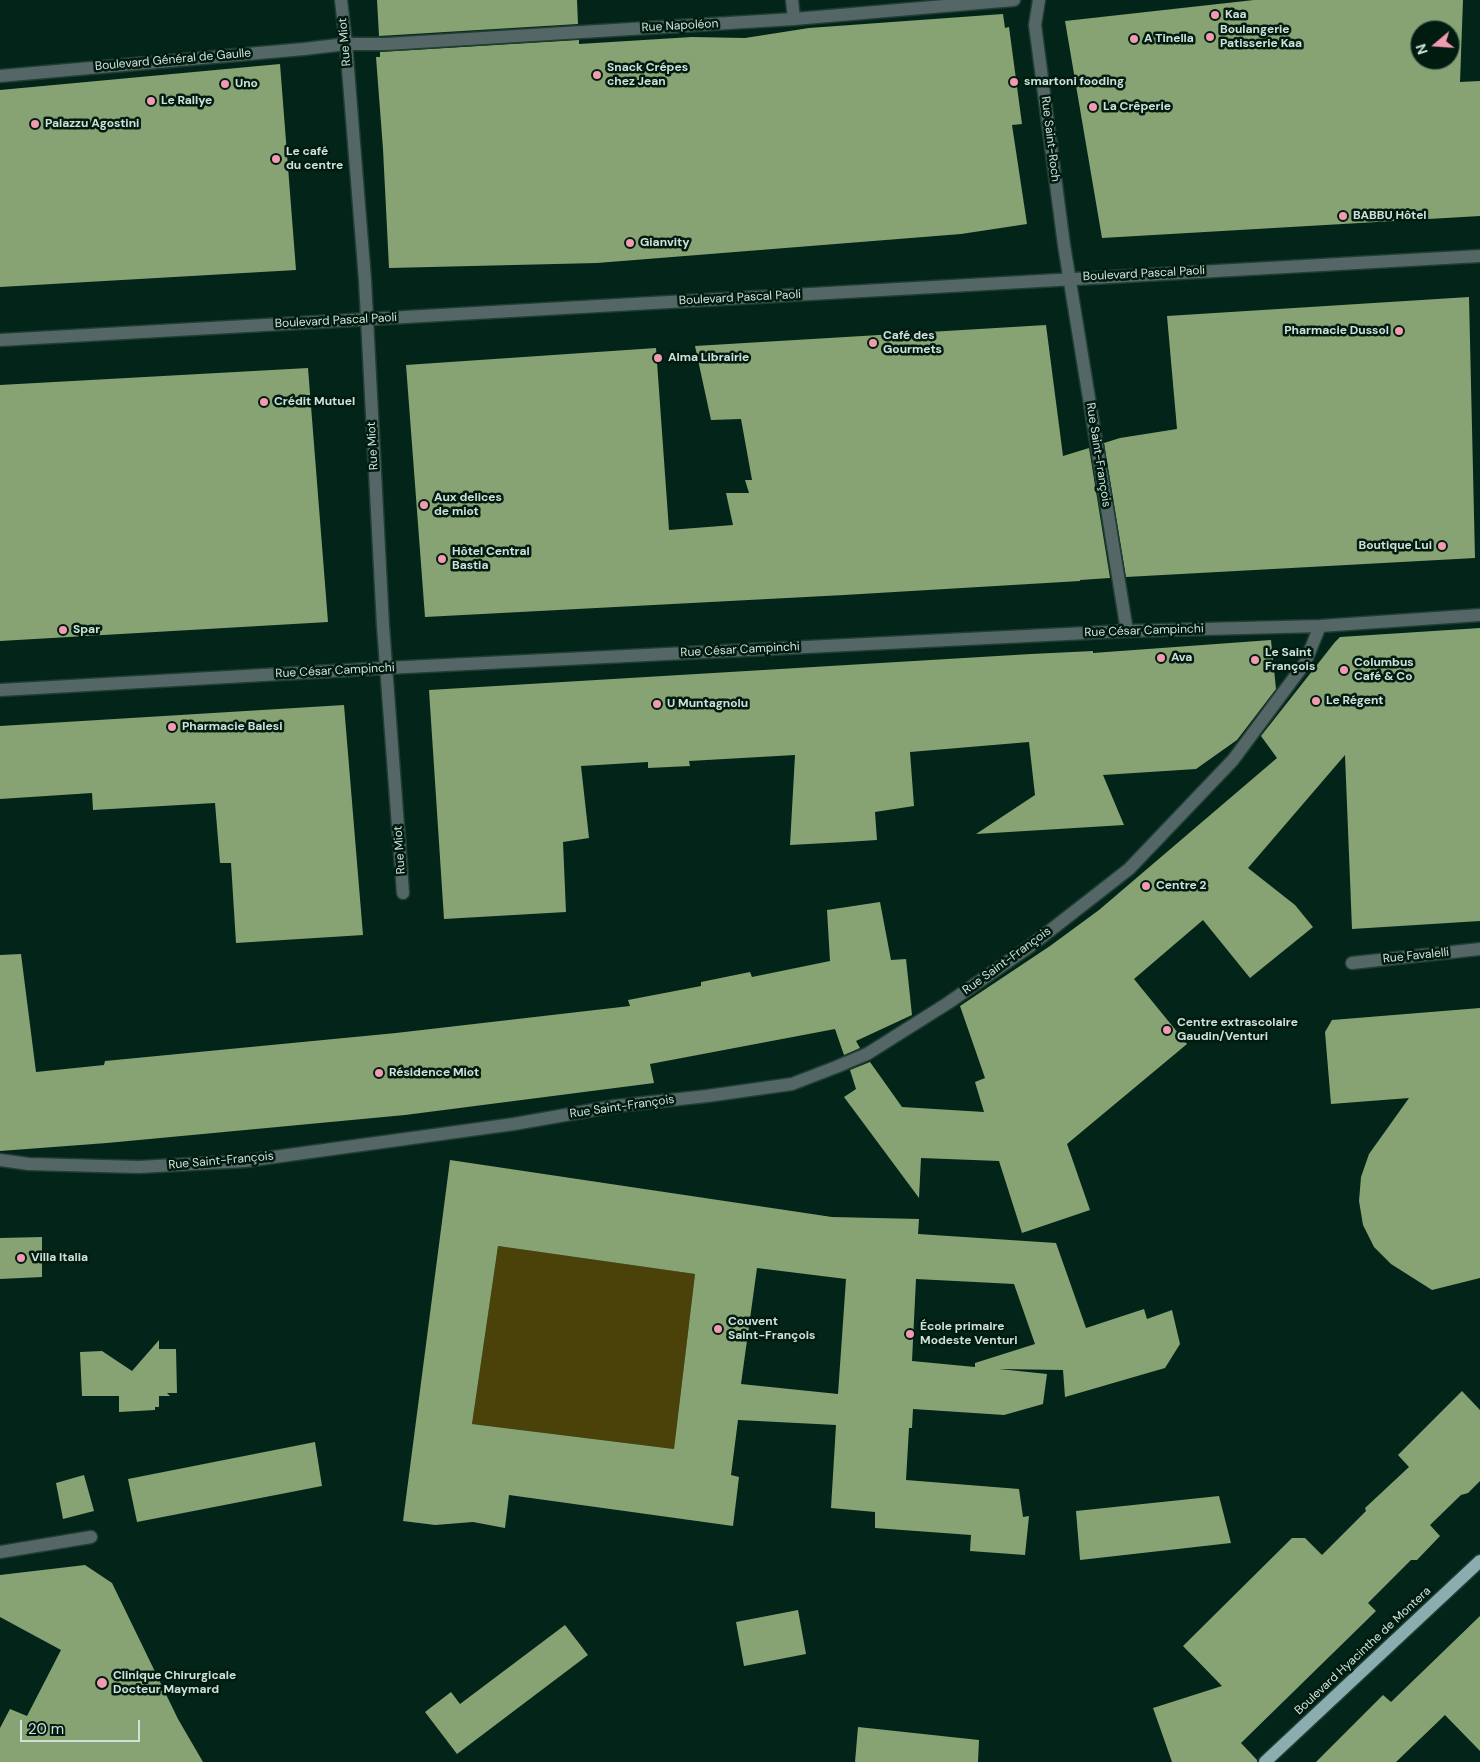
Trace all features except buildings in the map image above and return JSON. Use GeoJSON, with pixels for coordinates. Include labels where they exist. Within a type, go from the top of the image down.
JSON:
{"type":"FeatureCollection","features":[{"type":"Feature","properties":{"kind":"main road","name":"Boulevard Hyacinthe de Montera"},"geometry":{"type":"LineString","coordinates":[[1264,1762],[1480,1561]]}},
{"type":"Feature","properties":{"kind":"street","name":"Rue Miot"},"geometry":{"type":"LineString","coordinates":[[341,0],[365,280],[386,668],[403,893]]}},
{"type":"Feature","properties":{"kind":"street"},"geometry":{"type":"LineString","coordinates":[[792,0],[794,20]]}},
{"type":"Feature","properties":{"kind":"street","name":"Rue Napoléon"},"geometry":{"type":"LineString","coordinates":[[346,44],[396,43],[794,20],[1014,0]]}},
{"type":"Feature","properties":{"kind":"street","name":"Rue Saint-Roch"},"geometry":{"type":"LineString","coordinates":[[1039,0],[1035,26],[1070,278]]}},
{"type":"Feature","properties":{"kind":"street","name":"Boulevard Général de Gaulle"},"geometry":{"type":"LineString","coordinates":[[0,76],[346,44]]}},
{"type":"Feature","properties":{"kind":"street","name":"Boulevard Pascal Paoli"},"geometry":{"type":"LineString","coordinates":[[0,340],[1480,256]]}},
{"type":"Feature","properties":{"kind":"street","name":"Rue Saint-François"},"geometry":{"type":"LineString","coordinates":[[1070,278],[1127,631]]}},
{"type":"Feature","properties":{"kind":"street","name":"Rue César Campinchi"},"geometry":{"type":"LineString","coordinates":[[0,690],[386,668],[1127,631],[1320,626],[1480,615]]}},
{"type":"Feature","properties":{"kind":"street","name":"Rue Saint-François"},"geometry":{"type":"LineString","coordinates":[[0,1160],[29,1164],[139,1167],[245,1160],[504,1126],[616,1106],[792,1084],[867,1054],[948,1003],[1029,947],[1129,869],[1233,760],[1305,663],[1320,626]]}},
{"type":"Feature","properties":{"kind":"street","name":"Rue Favalelli"},"geometry":{"type":"LineString","coordinates":[[1352,963],[1480,949]]}},
{"type":"Feature","properties":{"kind":"street"},"geometry":{"type":"LineString","coordinates":[[0,1552],[91,1537]]}},
{"type":"Feature","properties":{"kind":"shaded area"},"geometry":{"type":"Polygon","coordinates":[[[498,1246],[695,1274],[674,1449],[472,1424],[498,1246]]]}},
{"type":"Feature","properties":{"kind":"place","name":"Kaa"},"geometry":{"type":"Point","coordinates":[1215,15]}},
{"type":"Feature","properties":{"kind":"place","name":"Boulangerie Patisserie Kaa"},"geometry":{"type":"Point","coordinates":[1210,37]}},
{"type":"Feature","properties":{"kind":"place","name":"A Tinella"},"geometry":{"type":"Point","coordinates":[1134,39]}},
{"type":"Feature","properties":{"kind":"place","name":"Snack Crépes chez Jean"},"geometry":{"type":"Point","coordinates":[597,75]}},
{"type":"Feature","properties":{"kind":"place","name":"smartoni fooding"},"geometry":{"type":"Point","coordinates":[1014,82]}},
{"type":"Feature","properties":{"kind":"place","name":"Uno"},"geometry":{"type":"Point","coordinates":[225,84]}},
{"type":"Feature","properties":{"kind":"place","name":"Le Rallye"},"geometry":{"type":"Point","coordinates":[151,101]}},
{"type":"Feature","properties":{"kind":"place","name":"La Crêperie"},"geometry":{"type":"Point","coordinates":[1093,107]}},
{"type":"Feature","properties":{"kind":"place","name":"Palazzu Agostini"},"geometry":{"type":"Point","coordinates":[35,124]}},
{"type":"Feature","properties":{"kind":"place","name":"Le café du centre"},"geometry":{"type":"Point","coordinates":[276,159]}},
{"type":"Feature","properties":{"kind":"place","name":"BABBU Hôtel"},"geometry":{"type":"Point","coordinates":[1343,216]}},
{"type":"Feature","properties":{"kind":"place","name":"Gianvity"},"geometry":{"type":"Point","coordinates":[630,243]}},
{"type":"Feature","properties":{"kind":"place","name":"Pharmacie Dussol"},"geometry":{"type":"Point","coordinates":[1399,331]}},
{"type":"Feature","properties":{"kind":"place","name":"Café des Gourmets"},"geometry":{"type":"Point","coordinates":[873,343]}},
{"type":"Feature","properties":{"kind":"place","name":"Alma Librairie"},"geometry":{"type":"Point","coordinates":[658,358]}},
{"type":"Feature","properties":{"kind":"place","name":"Crédit Mutuel"},"geometry":{"type":"Point","coordinates":[264,402]}},
{"type":"Feature","properties":{"kind":"place","name":"Aux delices de miot"},"geometry":{"type":"Point","coordinates":[424,505]}},
{"type":"Feature","properties":{"kind":"place","name":"Boutique Lui"},"geometry":{"type":"Point","coordinates":[1442,546]}},
{"type":"Feature","properties":{"kind":"place","name":"Hôtel Central Bastia"},"geometry":{"type":"Point","coordinates":[442,559]}},
{"type":"Feature","properties":{"kind":"place","name":"Spar"},"geometry":{"type":"Point","coordinates":[63,630]}},
{"type":"Feature","properties":{"kind":"place","name":"Ava"},"geometry":{"type":"Point","coordinates":[1161,658]}},
{"type":"Feature","properties":{"kind":"place","name":"Le Saint François"},"geometry":{"type":"Point","coordinates":[1255,660]}},
{"type":"Feature","properties":{"kind":"place","name":"Columbus Café & Co"},"geometry":{"type":"Point","coordinates":[1344,670]}},
{"type":"Feature","properties":{"kind":"place","name":"Le Régent"},"geometry":{"type":"Point","coordinates":[1316,701]}},
{"type":"Feature","properties":{"kind":"place","name":"U Muntagnolu"},"geometry":{"type":"Point","coordinates":[657,704]}},
{"type":"Feature","properties":{"kind":"place","name":"Pharmacie Balesi"},"geometry":{"type":"Point","coordinates":[172,727]}},
{"type":"Feature","properties":{"kind":"place","name":"Centre 2"},"geometry":{"type":"Point","coordinates":[1146,886]}},
{"type":"Feature","properties":{"kind":"place","name":"Centre extrascolaire Gaudin/Venturi"},"geometry":{"type":"Point","coordinates":[1167,1030]}},
{"type":"Feature","properties":{"kind":"place","name":"Résidence Miot"},"geometry":{"type":"Point","coordinates":[379,1073]}},
{"type":"Feature","properties":{"kind":"place","name":"Villa Italia"},"geometry":{"type":"Point","coordinates":[21,1258]}},
{"type":"Feature","properties":{"kind":"place","name":"Couvent Saint-François"},"geometry":{"type":"Point","coordinates":[718,1329]}},
{"type":"Feature","properties":{"kind":"place","name":"École primaire Modeste Venturi"},"geometry":{"type":"Point","coordinates":[910,1334]}},
{"type":"Feature","properties":{"kind":"place","name":"Clinique Chirurgicale Docteur Maymard"},"geometry":{"type":"Point","coordinates":[102,1683]}}]}
